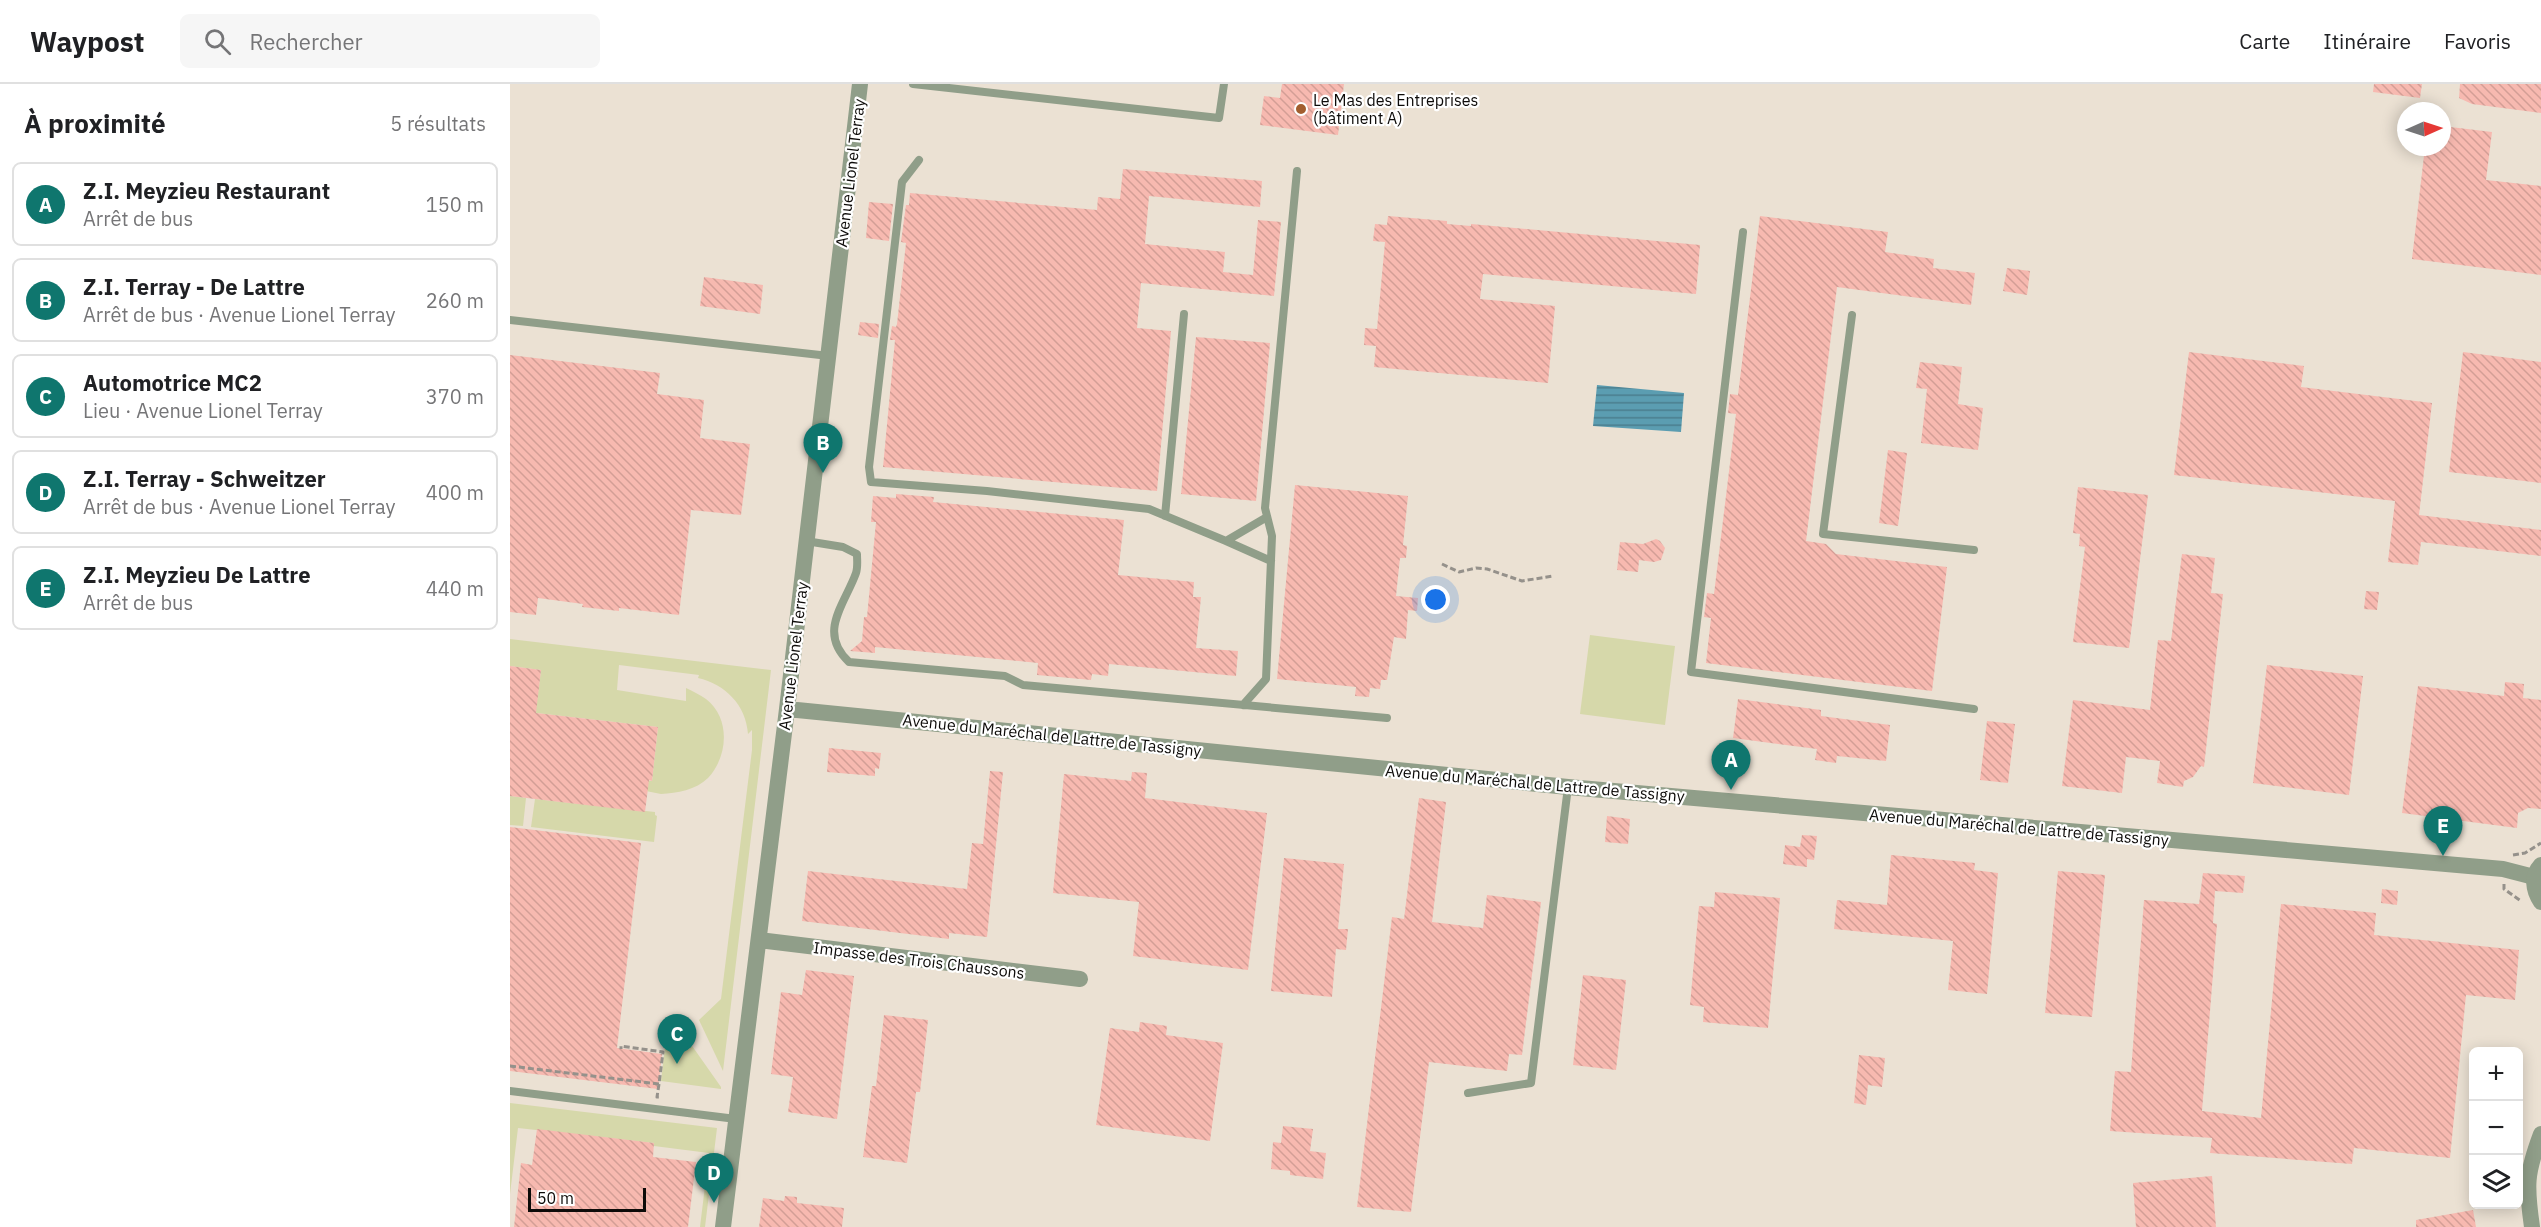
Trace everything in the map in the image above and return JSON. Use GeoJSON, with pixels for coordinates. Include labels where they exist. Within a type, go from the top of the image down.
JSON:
{"type":"FeatureCollection","features":[{"type":"Feature","properties":{"kind":"street","name":"Avenue Lionel Terray"},"geometry":{"type":"LineString","coordinates":[[723,1227],[787,709],[860,84]]}},
{"type":"Feature","properties":{"kind":"street","name":"Avenue du Maréchal de Lattre de Tassigny"},"geometry":{"type":"LineString","coordinates":[[787,709],[1568,787],[2538,871]]}},
{"type":"Feature","properties":{"kind":"street"},"geometry":{"type":"LineString","coordinates":[[2538,871],[2534,887],[2541,902]]}},
{"type":"Feature","properties":{"kind":"street","name":"Impasse des Trois Chaussons"},"geometry":{"type":"LineString","coordinates":[[759,940],[1080,979]]}},
{"type":"Feature","properties":{"kind":"street"},"geometry":{"type":"LineString","coordinates":[[2532,1227],[2526,1188],[2530,1164],[2541,1134]]}},
{"type":"Feature","properties":{"kind":"lane"},"geometry":{"type":"LineString","coordinates":[[913,84],[1219,118],[1224,84]]}},
{"type":"Feature","properties":{"kind":"lane"},"geometry":{"type":"LineString","coordinates":[[919,160],[902,182],[869,467],[871,482],[987,491],[1149,509],[1271,561]]}},
{"type":"Feature","properties":{"kind":"lane"},"geometry":{"type":"LineString","coordinates":[[1243,705],[1266,679],[1272,537],[1265,508],[1297,171]]}},
{"type":"Feature","properties":{"kind":"lane"},"geometry":{"type":"LineString","coordinates":[[1743,232],[1691,672],[1974,709]]}},
{"type":"Feature","properties":{"kind":"lane"},"geometry":{"type":"LineString","coordinates":[[1165,516],[1184,314]]}},
{"type":"Feature","properties":{"kind":"lane"},"geometry":{"type":"LineString","coordinates":[[1852,315],[1823,534],[1974,550]]}},
{"type":"Feature","properties":{"kind":"lane"},"geometry":{"type":"LineString","coordinates":[[510,320],[829,356]]}},
{"type":"Feature","properties":{"kind":"lane"},"geometry":{"type":"LineString","coordinates":[[1226,541],[1267,517]]}},
{"type":"Feature","properties":{"kind":"lane"},"geometry":{"type":"LineString","coordinates":[[806,541],[843,547],[857,554],[857,571],[835,616],[835,638],[840,654],[849,662],[1005,676],[1023,685],[1388,718]]}},
{"type":"Feature","properties":{"kind":"lane"},"geometry":{"type":"LineString","coordinates":[[1468,1093],[1531,1083],[1568,787]]}},
{"type":"Feature","properties":{"kind":"lane"},"geometry":{"type":"LineString","coordinates":[[510,1091],[736,1119]]}},
{"type":"Feature","properties":{"kind":"path"},"geometry":{"type":"LineString","coordinates":[[1442,564],[1460,572],[1476,568],[1487,569],[1522,581],[1553,576]]}},
{"type":"Feature","properties":{"kind":"path"},"geometry":{"type":"LineString","coordinates":[[510,1066],[659,1083],[663,1052],[621,1046],[621,1049]]}},
{"type":"Feature","properties":{"kind":"shaded area"},"geometry":{"type":"Polygon","coordinates":[[[510,84],[2541,84],[2541,1227],[510,1227],[510,84]]]}},
{"type":"Feature","properties":{"kind":"green space"},"geometry":{"type":"Polygon","coordinates":[[[1590,635],[1675,646],[1665,725],[1580,714],[1590,635]]]}},
{"type":"Feature","properties":{"kind":"green space"},"geometry":{"type":"Polygon","coordinates":[[[510,639],[771,670],[723,1071],[699,1020],[721,999],[752,750],[752,730],[748,734],[743,714],[732,697],[717,685],[698,678],[699,675],[619,665],[617,690],[686,701],[686,688],[706,699],[714,707],[720,716],[724,738],[720,759],[708,778],[692,788],[661,794],[510,764],[652,781],[658,727],[510,710],[510,698],[537,701],[541,670],[510,666],[510,639]]]}},
{"type":"Feature","properties":{"kind":"green space"},"geometry":{"type":"Polygon","coordinates":[[[510,796],[526,798],[523,826],[510,825],[510,796]]]}},
{"type":"Feature","properties":{"kind":"green space"},"geometry":{"type":"Polygon","coordinates":[[[535,799],[655,812],[657,816],[654,842],[531,827],[535,799]]]}},
{"type":"Feature","properties":{"kind":"green space"},"geometry":{"type":"Polygon","coordinates":[[[683,1033],[721,1089],[661,1081],[665,1047],[683,1033]]]}},
{"type":"Feature","properties":{"kind":"green space"},"geometry":{"type":"Polygon","coordinates":[[[510,1103],[717,1128],[705,1227],[700,1227],[709,1153],[654,1146],[654,1143],[518,1128],[510,1194],[510,1103]]]}},
{"type":"Feature","properties":{"kind":"water"},"geometry":{"type":"Polygon","coordinates":[[[1597,385],[1684,393],[1681,432],[1593,426],[1597,385]]]}},
{"type":"Feature","properties":{"kind":"building","name":"Le Mas des Entreprises (bâtiment A)"},"geometry":{"type":"Polygon","coordinates":[[[1282,84],[1344,84],[1338,135],[1260,125],[1264,96],[1280,98],[1282,84]]]}},
{"type":"Feature","properties":{"kind":"building"},"geometry":{"type":"Polygon","coordinates":[[[2374,84],[2422,84],[2420,98],[2373,92],[2374,84]]]}},
{"type":"Feature","properties":{"kind":"building"},"geometry":{"type":"Polygon","coordinates":[[[2460,84],[2541,84],[2541,113],[2472,104],[2459,98],[2460,84]]]}},
{"type":"Feature","properties":{"kind":"building"},"geometry":{"type":"Polygon","coordinates":[[[2451,127],[2492,132],[2486,180],[2541,186],[2541,275],[2412,259],[2424,156],[2451,156],[2451,127]]]}},
{"type":"Feature","properties":{"kind":"building"},"geometry":{"type":"Polygon","coordinates":[[[1123,169],[1262,181],[1260,207],[1149,196],[1145,244],[1225,252],[1223,272],[1253,275],[1258,220],[1281,222],[1274,296],[1141,283],[1137,328],[1171,331],[1157,491],[883,467],[895,340],[890,340],[892,326],[896,327],[897,324],[906,243],[901,242],[910,193],[1097,210],[1098,197],[1120,199],[1123,169]]]}},
{"type":"Feature","properties":{"kind":"building"},"geometry":{"type":"Polygon","coordinates":[[[869,202],[893,204],[889,241],[866,238],[869,202]]]}},
{"type":"Feature","properties":{"kind":"building"},"geometry":{"type":"Polygon","coordinates":[[[1388,216],[1447,221],[1447,224],[1471,226],[1471,224],[1700,245],[1696,294],[1483,274],[1480,299],[1555,306],[1548,383],[1374,367],[1376,346],[1364,345],[1365,328],[1377,329],[1385,242],[1373,241],[1375,224],[1387,225],[1388,216]]]}},
{"type":"Feature","properties":{"kind":"building"},"geometry":{"type":"Polygon","coordinates":[[[1760,216],[1888,232],[1885,252],[1934,259],[1933,268],[1975,273],[1971,305],[1837,287],[1806,541],[1826,544],[1836,554],[1947,567],[1932,691],[1706,663],[1711,618],[1704,617],[1707,593],[1714,594],[1736,414],[1728,413],[1730,394],[1738,395],[1760,216]]]}},
{"type":"Feature","properties":{"kind":"building"},"geometry":{"type":"Polygon","coordinates":[[[2007,268],[2030,271],[2027,295],[2003,291],[2007,268]]]}},
{"type":"Feature","properties":{"kind":"building"},"geometry":{"type":"Polygon","coordinates":[[[704,277],[763,285],[760,314],[700,306],[704,277]]]}},
{"type":"Feature","properties":{"kind":"building"},"geometry":{"type":"Polygon","coordinates":[[[860,322],[879,324],[878,338],[858,335],[860,322]]]}},
{"type":"Feature","properties":{"kind":"building"},"geometry":{"type":"Polygon","coordinates":[[[1196,337],[1270,343],[1256,501],[1181,494],[1196,337]]]}},
{"type":"Feature","properties":{"kind":"building"},"geometry":{"type":"Polygon","coordinates":[[[2189,352],[2304,366],[2301,387],[2432,403],[2419,515],[2541,530],[2541,556],[2421,542],[2418,565],[2388,562],[2395,501],[2174,475],[2189,352]]]}},
{"type":"Feature","properties":{"kind":"building"},"geometry":{"type":"Polygon","coordinates":[[[2463,352],[2541,362],[2541,483],[2449,472],[2463,352]]]}},
{"type":"Feature","properties":{"kind":"building"},"geometry":{"type":"Polygon","coordinates":[[[510,355],[660,373],[657,394],[704,400],[700,438],[750,444],[741,515],[691,510],[679,615],[619,608],[619,611],[582,607],[583,604],[538,598],[536,615],[510,612],[510,355]]]}},
{"type":"Feature","properties":{"kind":"building"},"geometry":{"type":"Polygon","coordinates":[[[1920,362],[1962,367],[1958,404],[1983,408],[1978,450],[1921,443],[1927,389],[1916,388],[1920,362]]]}},
{"type":"Feature","properties":{"kind":"building"},"geometry":{"type":"Polygon","coordinates":[[[1888,450],[1907,453],[1898,526],[1879,523],[1888,450]]]}},
{"type":"Feature","properties":{"kind":"building"},"geometry":{"type":"Polygon","coordinates":[[[1295,485],[1408,496],[1403,545],[1407,546],[1406,558],[1400,558],[1396,596],[1418,598],[1417,611],[1408,610],[1406,639],[1394,637],[1387,680],[1381,680],[1380,689],[1370,688],[1369,697],[1355,696],[1356,687],[1277,679],[1295,485]]]}},
{"type":"Feature","properties":{"kind":"building"},"geometry":{"type":"Polygon","coordinates":[[[2078,487],[2148,495],[2129,648],[2073,642],[2085,547],[2079,546],[2080,534],[2073,533],[2078,487]]]}},
{"type":"Feature","properties":{"kind":"building"},"geometry":{"type":"Polygon","coordinates":[[[896,494],[934,497],[933,502],[1124,520],[1118,575],[1194,582],[1193,597],[1201,597],[1196,648],[1238,651],[1236,676],[1109,664],[1108,676],[1092,674],[1091,680],[1037,675],[1038,663],[875,647],[875,653],[850,651],[862,641],[864,617],[867,617],[876,522],[871,522],[873,496],[896,498],[896,494]]]}},
{"type":"Feature","properties":{"kind":"building"},"geometry":{"type":"Polygon","coordinates":[[[1656,539],[1665,548],[1661,560],[1654,562],[1639,560],[1638,572],[1617,570],[1620,542],[1643,544],[1656,539]]]}},
{"type":"Feature","properties":{"kind":"building"},"geometry":{"type":"Polygon","coordinates":[[[2182,554],[2215,558],[2211,593],[2223,594],[2204,767],[2201,766],[2193,777],[2184,781],[2183,787],[2157,783],[2160,761],[2126,757],[2122,793],[2062,786],[2073,700],[2150,710],[2158,640],[2171,641],[2182,554]]]}},
{"type":"Feature","properties":{"kind":"building"},"geometry":{"type":"Polygon","coordinates":[[[2366,591],[2379,592],[2377,610],[2364,609],[2366,591]]]}},
{"type":"Feature","properties":{"kind":"building"},"geometry":{"type":"Polygon","coordinates":[[[2267,665],[2363,676],[2349,795],[2253,783],[2267,665]]]}},
{"type":"Feature","properties":{"kind":"building"},"geometry":{"type":"Polygon","coordinates":[[[510,666],[541,670],[536,713],[658,727],[652,781],[649,780],[645,812],[510,796],[510,666]]]}},
{"type":"Feature","properties":{"kind":"building"},"geometry":{"type":"Polygon","coordinates":[[[2505,682],[2524,684],[2523,698],[2541,700],[2541,809],[2528,808],[2518,813],[2517,828],[2402,813],[2418,686],[2504,696],[2505,682]]]}},
{"type":"Feature","properties":{"kind":"building"},"geometry":{"type":"Polygon","coordinates":[[[1738,699],[1821,710],[1821,716],[1890,725],[1886,761],[1837,756],[1836,763],[1815,760],[1817,749],[1733,738],[1738,699]]]}},
{"type":"Feature","properties":{"kind":"building"},"geometry":{"type":"Polygon","coordinates":[[[1987,721],[2015,724],[2008,783],[1980,780],[1987,721]]]}},
{"type":"Feature","properties":{"kind":"building"},"geometry":{"type":"Polygon","coordinates":[[[829,748],[881,753],[879,769],[875,768],[875,776],[827,772],[829,748]]]}},
{"type":"Feature","properties":{"kind":"building"},"geometry":{"type":"Polygon","coordinates":[[[990,771],[1003,772],[987,937],[949,933],[949,939],[802,921],[808,871],[967,889],[972,843],[983,844],[990,771]]]}},
{"type":"Feature","properties":{"kind":"building"},"geometry":{"type":"Polygon","coordinates":[[[1132,772],[1147,773],[1145,798],[1267,813],[1248,970],[1133,956],[1139,902],[1053,893],[1064,774],[1131,781],[1132,772]]]}},
{"type":"Feature","properties":{"kind":"building"},"geometry":{"type":"Polygon","coordinates":[[[1419,798],[1446,802],[1432,922],[1483,928],[1487,895],[1541,902],[1522,1055],[1509,1054],[1507,1071],[1429,1062],[1411,1212],[1357,1207],[1392,917],[1404,919],[1419,798]]]}},
{"type":"Feature","properties":{"kind":"building"},"geometry":{"type":"Polygon","coordinates":[[[1607,816],[1630,819],[1628,844],[1605,842],[1607,816]]]}},
{"type":"Feature","properties":{"kind":"building"},"geometry":{"type":"Polygon","coordinates":[[[510,827],[641,843],[617,1048],[662,1054],[658,1089],[510,1071],[510,827]]]}},
{"type":"Feature","properties":{"kind":"building"},"geometry":{"type":"Polygon","coordinates":[[[1802,835],[1817,836],[1814,860],[1807,859],[1807,867],[1783,864],[1785,845],[1800,847],[1802,835]]]}},
{"type":"Feature","properties":{"kind":"building"},"geometry":{"type":"Polygon","coordinates":[[[1891,855],[1975,863],[1974,870],[1998,873],[1987,994],[1948,990],[1953,941],[1834,929],[1837,900],[1887,905],[1891,855]]]}},
{"type":"Feature","properties":{"kind":"building"},"geometry":{"type":"Polygon","coordinates":[[[1284,858],[1344,864],[1338,929],[1348,929],[1346,950],[1336,949],[1332,997],[1271,991],[1284,858]]]}},
{"type":"Feature","properties":{"kind":"building"},"geometry":{"type":"Polygon","coordinates":[[[2058,871],[2105,875],[2092,1017],[2045,1013],[2058,871]]]}},
{"type":"Feature","properties":{"kind":"building"},"geometry":{"type":"Polygon","coordinates":[[[2203,873],[2245,876],[2243,893],[2215,891],[2213,923],[2217,924],[2202,1111],[2261,1118],[2281,904],[2376,913],[2374,935],[2519,950],[2515,1000],[2466,995],[2450,1158],[2354,1148],[2352,1164],[2210,1153],[2212,1138],[2110,1131],[2115,1071],[2131,1072],[2144,900],[2199,904],[2203,873]]]}},
{"type":"Feature","properties":{"kind":"building"},"geometry":{"type":"Polygon","coordinates":[[[2382,889],[2398,891],[2397,905],[2381,903],[2382,889]]]}},
{"type":"Feature","properties":{"kind":"building"},"geometry":{"type":"Polygon","coordinates":[[[1715,892],[1780,898],[1768,1028],[1703,1022],[1704,1007],[1690,1005],[1699,906],[1714,907],[1715,892]]]}},
{"type":"Feature","properties":{"kind":"building"},"geometry":{"type":"Polygon","coordinates":[[[806,970],[854,976],[837,1119],[788,1112],[793,1077],[771,1074],[781,992],[802,995],[806,970]]]}},
{"type":"Feature","properties":{"kind":"building"},"geometry":{"type":"Polygon","coordinates":[[[1583,975],[1626,980],[1616,1070],[1573,1065],[1583,975]]]}},
{"type":"Feature","properties":{"kind":"building"},"geometry":{"type":"Polygon","coordinates":[[[884,1015],[928,1020],[920,1092],[916,1092],[907,1163],[863,1157],[872,1086],[876,1086],[884,1015]]]}},
{"type":"Feature","properties":{"kind":"building"},"geometry":{"type":"Polygon","coordinates":[[[1140,1022],[1167,1026],[1166,1035],[1223,1043],[1210,1141],[1096,1125],[1110,1028],[1139,1032],[1140,1022]]]}},
{"type":"Feature","properties":{"kind":"building"},"geometry":{"type":"Polygon","coordinates":[[[1859,1055],[1885,1058],[1882,1087],[1868,1085],[1866,1105],[1854,1103],[1859,1055]]]}},
{"type":"Feature","properties":{"kind":"building"},"geometry":{"type":"Polygon","coordinates":[[[1283,1126],[1313,1129],[1310,1151],[1326,1153],[1323,1179],[1290,1175],[1290,1171],[1271,1169],[1273,1142],[1281,1143],[1283,1126]]]}},
{"type":"Feature","properties":{"kind":"building"},"geometry":{"type":"Polygon","coordinates":[[[537,1129],[654,1143],[653,1157],[696,1162],[688,1227],[514,1227],[521,1163],[532,1165],[537,1129]]]}},
{"type":"Feature","properties":{"kind":"building"},"geometry":{"type":"Polygon","coordinates":[[[2212,1176],[2216,1227],[2136,1227],[2133,1183],[2212,1176]]]}},
{"type":"Feature","properties":{"kind":"building"},"geometry":{"type":"Polygon","coordinates":[[[785,1196],[797,1197],[797,1203],[844,1208],[842,1227],[759,1227],[763,1198],[784,1201],[785,1196]]]}},
{"type":"Feature","properties":{"kind":"building"},"geometry":{"type":"Polygon","coordinates":[[[2473,1210],[2476,1227],[2416,1227],[2416,1220],[2473,1210]]]}},
{"type":"Feature","properties":{"kind":"place","name":"Le Mas des Entreprises (bâtiment A)"},"geometry":{"type":"Point","coordinates":[1301,109]}},
{"type":"Feature","properties":{"kind":"place","name":"Z.I. Terray - De Lattre"},"geometry":{"type":"Point","coordinates":[823,473]}},
{"type":"Feature","properties":{"kind":"place","name":"Z.I. Meyzieu Restaurant"},"geometry":{"type":"Point","coordinates":[1731,790]}},
{"type":"Feature","properties":{"kind":"place","name":"Z.I. Meyzieu De Lattre"},"geometry":{"type":"Point","coordinates":[2443,856]}},
{"type":"Feature","properties":{"kind":"place","name":"Automotrice MC2"},"geometry":{"type":"Point","coordinates":[677,1064]}},
{"type":"Feature","properties":{"kind":"place","name":"Z.I. Terray - Schweitzer"},"geometry":{"type":"Point","coordinates":[714,1203]}}]}
